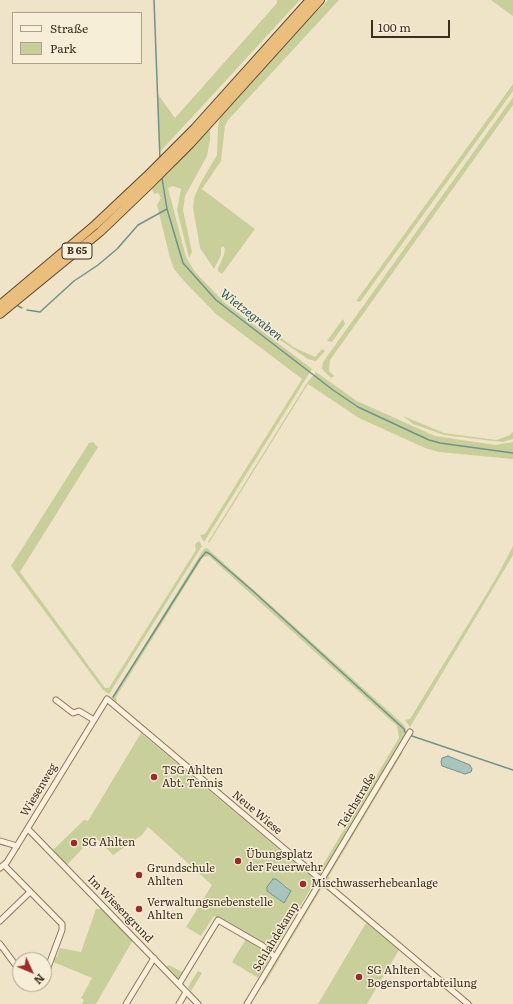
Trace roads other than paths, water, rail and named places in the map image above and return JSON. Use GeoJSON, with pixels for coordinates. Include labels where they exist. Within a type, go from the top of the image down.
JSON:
{"type":"FeatureCollection","features":[{"type":"Feature","properties":{"kind":"highway","name":"B 65"},"geometry":{"type":"LineString","coordinates":[[167,163],[310,0]]}},
{"type":"Feature","properties":{"kind":"highway","name":"B 65"},"geometry":{"type":"LineString","coordinates":[[0,314],[89,241],[167,163],[320,0]]}},
{"type":"Feature","properties":{"kind":"highway","name":"B 65"},"geometry":{"type":"LineString","coordinates":[[0,304],[148,181]]}},
{"type":"Feature","properties":{"kind":"street","name":"Wiesenweg"},"geometry":{"type":"LineString","coordinates":[[2,867],[28,829],[108,699]]}},
{"type":"Feature","properties":{"kind":"street","name":"Neue Wiese"},"geometry":{"type":"LineString","coordinates":[[108,699],[468,1004]]}},
{"type":"Feature","properties":{"kind":"street"},"geometry":{"type":"LineString","coordinates":[[56,700],[73,713],[79,711],[94,720]]}},
{"type":"Feature","properties":{"kind":"street","name":"Teichstraße"},"geometry":{"type":"LineString","coordinates":[[322,880],[410,732]]}},
{"type":"Feature","properties":{"kind":"street","name":"Im Wiesengrund"},"geometry":{"type":"LineString","coordinates":[[28,829],[198,1004]]}},
{"type":"Feature","properties":{"kind":"street"},"geometry":{"type":"LineString","coordinates":[[0,841],[17,846]]}},
{"type":"Feature","properties":{"kind":"street"},"geometry":{"type":"LineString","coordinates":[[2,867],[30,892],[63,927],[52,957]]}},
{"type":"Feature","properties":{"kind":"street","name":"Schlahdekamp"},"geometry":{"type":"LineString","coordinates":[[247,1004],[322,880]]}},
{"type":"Feature","properties":{"kind":"street"},"geometry":{"type":"LineString","coordinates":[[0,921],[30,892]]}},
{"type":"Feature","properties":{"kind":"street"},"geometry":{"type":"LineString","coordinates":[[179,984],[218,920],[263,946],[275,957]]}},
{"type":"Feature","properties":{"kind":"street"},"geometry":{"type":"LineString","coordinates":[[0,944],[12,960]]}},
{"type":"Feature","properties":{"kind":"street"},"geometry":{"type":"LineString","coordinates":[[126,1004],[154,958]]}},
{"type":"Feature","properties":{"kind":"street"},"geometry":{"type":"LineString","coordinates":[[179,1004],[186,992]]}},
{"type":"Feature","properties":{"kind":"water"},"geometry":{"type":"Polygon","coordinates":[[[448,756],[470,765],[472,769],[471,772],[465,774],[442,766],[442,758],[448,756]]]}},
{"type":"Feature","properties":{"kind":"water"},"geometry":{"type":"Polygon","coordinates":[[[273,879],[276,879],[291,891],[284,903],[267,891],[267,887],[273,879]]]}},
{"type":"Feature","properties":{"kind":"waterway","name":"Wietzegraben"},"geometry":{"type":"LineString","coordinates":[[154,0],[160,160]]}},
{"type":"Feature","properties":{"kind":"waterway","name":"Wietzegraben"},"geometry":{"type":"LineString","coordinates":[[162,178],[167,209],[183,263],[216,300],[333,390],[358,407],[429,440],[440,443],[513,453]]}},
{"type":"Feature","properties":{"kind":"waterway"},"geometry":{"type":"LineString","coordinates":[[27,310],[40,312],[74,281],[98,265],[117,249],[138,225],[167,209]]}},
{"type":"Feature","properties":{"kind":"waterway"},"geometry":{"type":"LineString","coordinates":[[18,306],[22,308]]}},
{"type":"Feature","properties":{"kind":"waterway"},"geometry":{"type":"LineString","coordinates":[[113,697],[200,559],[206,552],[254,592],[404,729],[405,732]]}},
{"type":"Feature","properties":{"kind":"waterway"},"geometry":{"type":"LineString","coordinates":[[412,736],[513,770]]}},
{"type":"Feature","properties":{"kind":"place","name":"TSG Ahlten Abt. Tennis"},"geometry":{"type":"Point","coordinates":[154,777]}},
{"type":"Feature","properties":{"kind":"place","name":"SG Ahlten"},"geometry":{"type":"Point","coordinates":[74,843]}},
{"type":"Feature","properties":{"kind":"place","name":"Übungsplatz der Feuerwehr"},"geometry":{"type":"Point","coordinates":[238,861]}},
{"type":"Feature","properties":{"kind":"place","name":"Grundschule Ahlten"},"geometry":{"type":"Point","coordinates":[139,875]}},
{"type":"Feature","properties":{"kind":"place","name":"Mischwasserhebeanlage"},"geometry":{"type":"Point","coordinates":[303,884]}},
{"type":"Feature","properties":{"kind":"place","name":"Verwaltungsnebenstelle Ahlten"},"geometry":{"type":"Point","coordinates":[139,909]}},
{"type":"Feature","properties":{"kind":"place","name":"SG Ahlten Bogensportabteilung"},"geometry":{"type":"Point","coordinates":[359,977]}}]}
